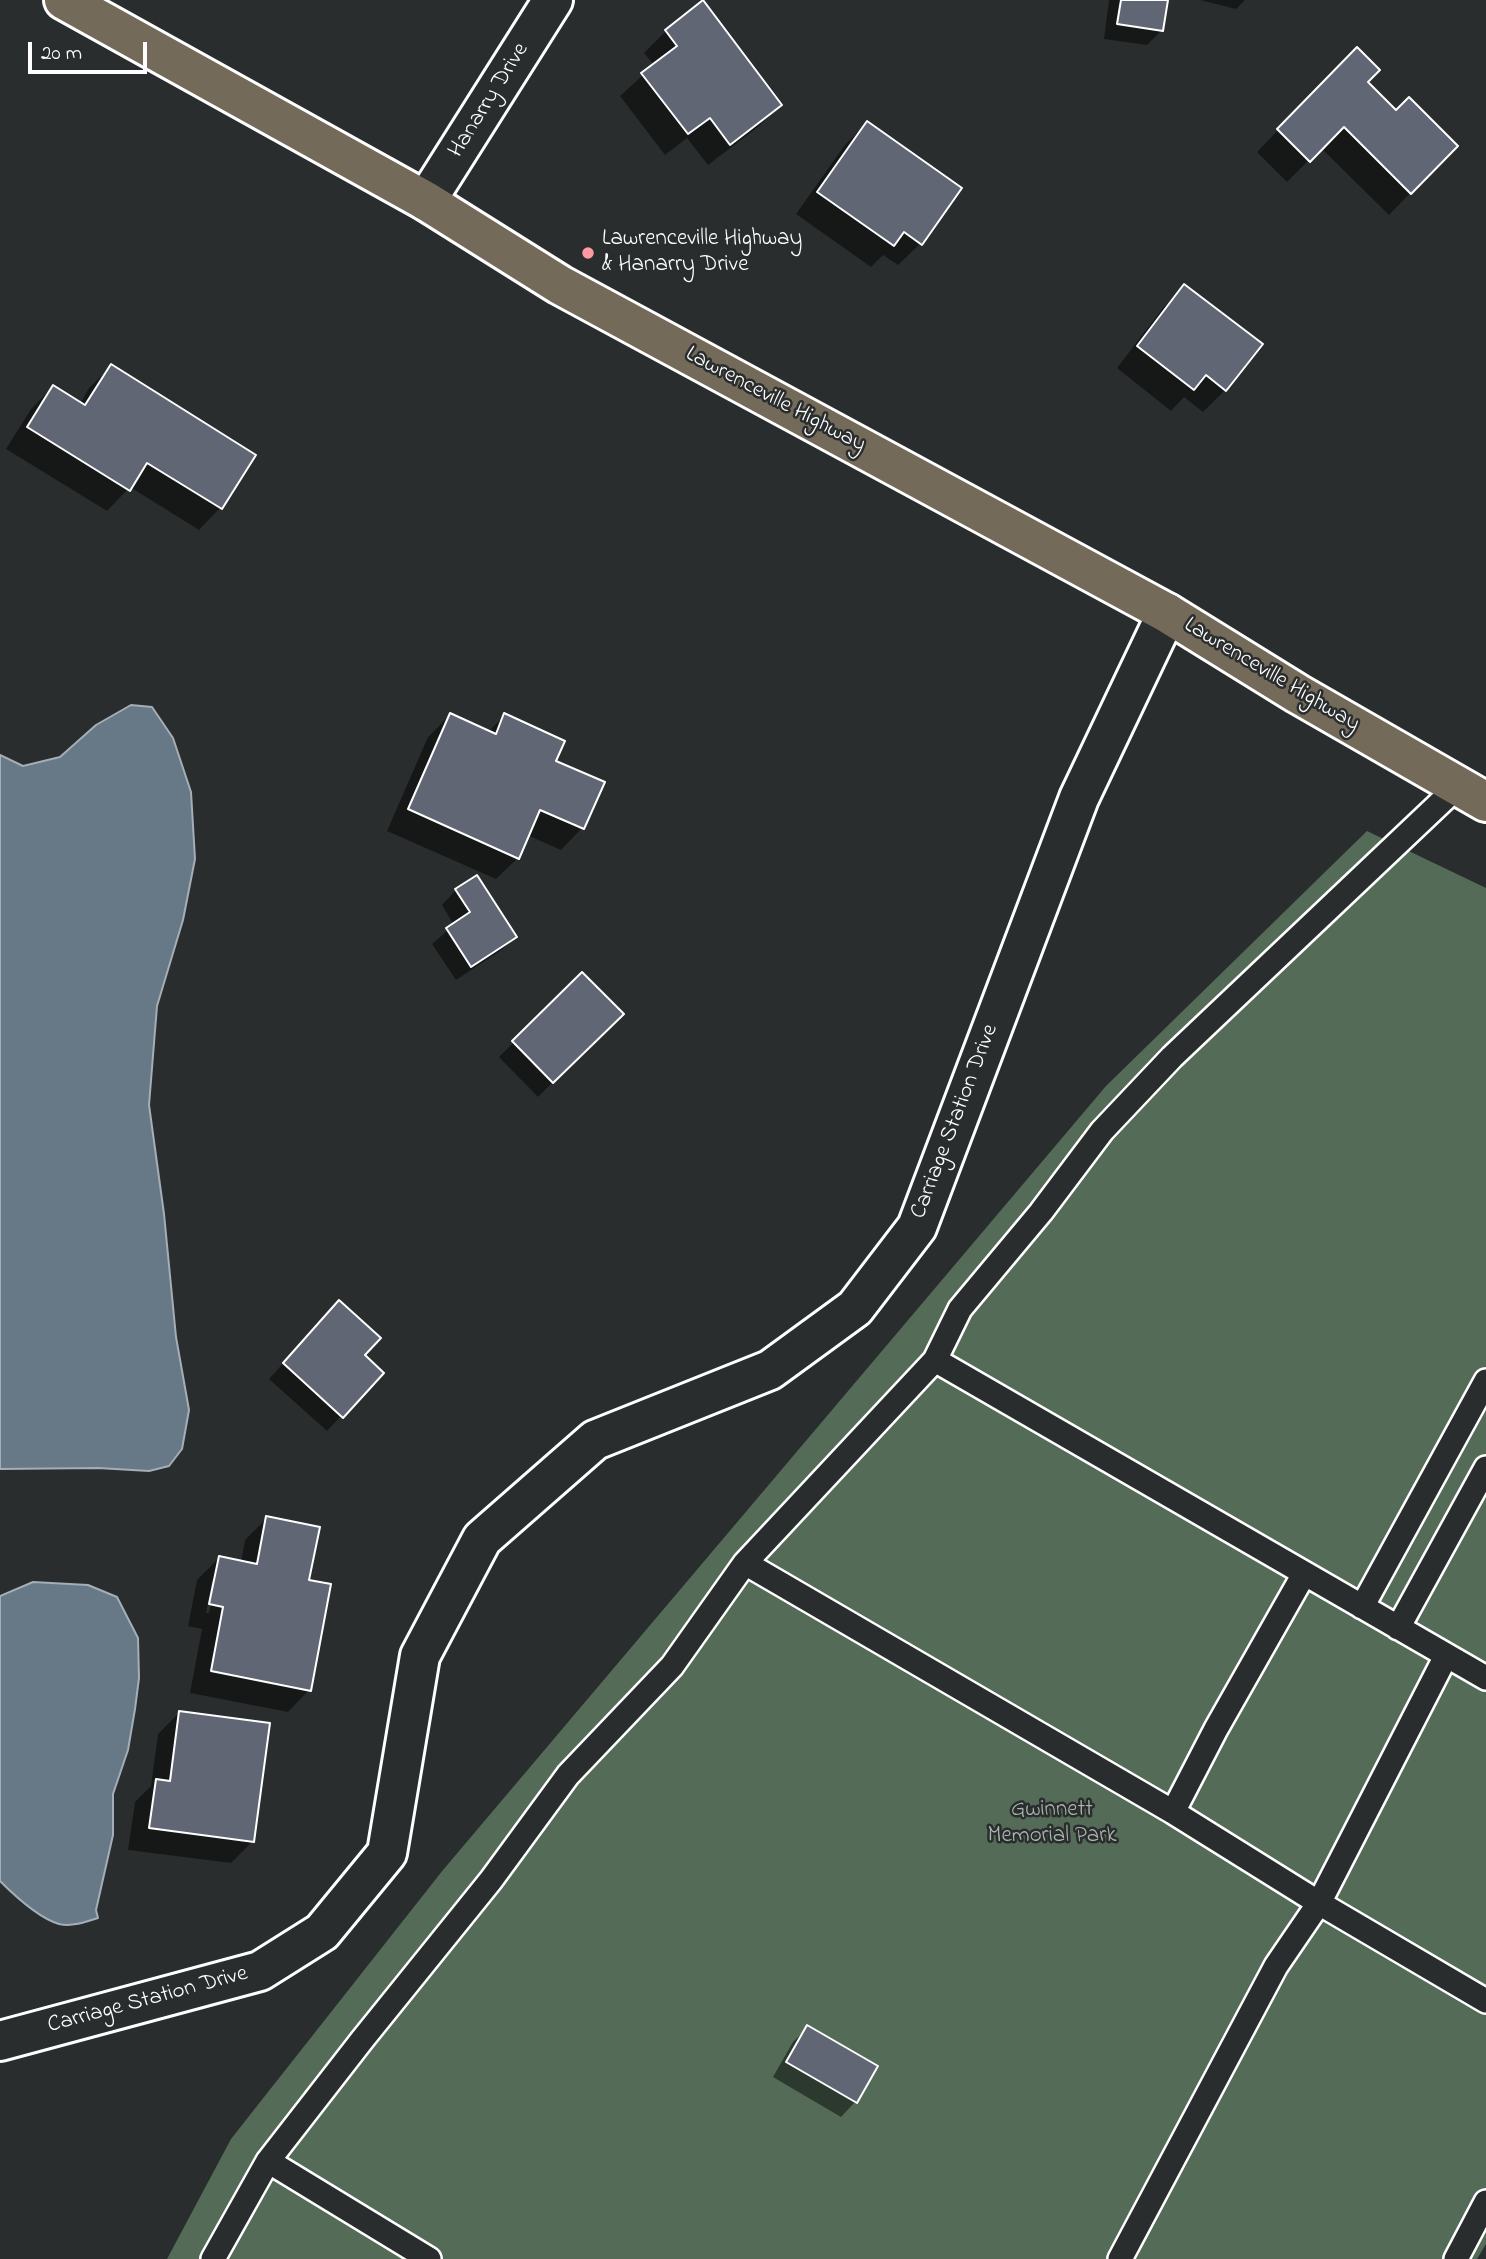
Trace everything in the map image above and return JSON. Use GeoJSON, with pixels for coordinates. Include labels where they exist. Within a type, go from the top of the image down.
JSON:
{"type":"FeatureCollection","features":[{"type":"Feature","properties":{"kind":"main road","name":"Lawrenceville Highway"},"geometry":{"type":"LineString","coordinates":[[64,0],[426,201],[561,285],[1167,613],[1298,694],[1471,794]]}},
{"type":"Feature","properties":{"kind":"street","name":"Hanarry Drive"},"geometry":{"type":"LineString","coordinates":[[426,201],[553,0]]}},
{"type":"Feature","properties":{"kind":"street","name":"Carriage Station Drive"},"geometry":{"type":"LineString","coordinates":[[0,2041],[260,1971],[321,1932],[387,1853],[419,1656],[482,1539],[595,1440],[770,1370],[855,1308],[917,1227],[1079,798],[1167,613]]}},
{"type":"Feature","properties":{"kind":"lane"},"geometry":{"type":"LineString","coordinates":[[213,2259],[268,2161],[491,1880],[568,1776],[672,1666],[745,1563],[935,1360],[960,1309],[1041,1212],[1102,1131],[1172,1057],[1471,794]]}},
{"type":"Feature","properties":{"kind":"lane"},"geometry":{"type":"LineString","coordinates":[[935,1360],[1486,1678]]}},
{"type":"Feature","properties":{"kind":"lane"},"geometry":{"type":"LineString","coordinates":[[1362,1606],[1486,1381]]}},
{"type":"Feature","properties":{"kind":"lane"},"geometry":{"type":"LineString","coordinates":[[1398,1628],[1486,1468]]}},
{"type":"Feature","properties":{"kind":"lane"},"geometry":{"type":"LineString","coordinates":[[745,1563],[1173,1812],[1319,1903],[1486,2001]]}},
{"type":"Feature","properties":{"kind":"lane"},"geometry":{"type":"LineString","coordinates":[[1173,1812],[1216,1729],[1304,1574]]}},
{"type":"Feature","properties":{"kind":"lane"},"geometry":{"type":"LineString","coordinates":[[1119,2259],[1276,1966],[1319,1903],[1446,1656]]}},
{"type":"Feature","properties":{"kind":"lane"},"geometry":{"type":"LineString","coordinates":[[268,2161],[429,2259]]}},
{"type":"Feature","properties":{"kind":"lane"},"geometry":{"type":"LineString","coordinates":[[1456,2259],[1486,2202]]}},
{"type":"Feature","properties":{"kind":"green space","name":"Gwinnett Memorial Park"},"geometry":{"type":"Polygon","coordinates":[[[1367,831],[1486,888],[1486,2244],[1477,2259],[167,2259],[231,2139],[443,1870],[1106,1086],[1367,831]]]}},
{"type":"Feature","properties":{"kind":"water"},"geometry":{"type":"Polygon","coordinates":[[[131,705],[152,707],[173,738],[191,792],[195,859],[183,920],[157,1006],[149,1105],[164,1214],[176,1337],[189,1410],[182,1449],[169,1466],[149,1471],[98,1468],[0,1469],[0,755],[23,766],[60,757],[96,725],[131,705]]]}},
{"type":"Feature","properties":{"kind":"water"},"geometry":{"type":"Polygon","coordinates":[[[33,1582],[88,1585],[117,1597],[138,1638],[139,1678],[135,1709],[128,1750],[113,1794],[113,1835],[96,1910],[98,1918],[74,1924],[59,1924],[43,1917],[0,1881],[0,1596],[33,1582]]]}},
{"type":"Feature","properties":{"kind":"building"},"geometry":{"type":"Polygon","coordinates":[[[703,0],[782,105],[730,145],[710,118],[688,134],[641,73],[677,46],[665,30],[703,0]]]}},
{"type":"Feature","properties":{"kind":"building"},"geometry":{"type":"Polygon","coordinates":[[[1121,0],[1168,0],[1163,31],[1117,24],[1121,0]]]}},
{"type":"Feature","properties":{"kind":"building"},"geometry":{"type":"Polygon","coordinates":[[[1357,47],[1380,70],[1368,82],[1396,110],[1409,97],[1458,146],[1411,194],[1344,127],[1310,162],[1277,129],[1357,47]]]}},
{"type":"Feature","properties":{"kind":"building"},"geometry":{"type":"Polygon","coordinates":[[[867,121],[962,188],[922,245],[904,232],[894,246],[817,192],[867,121]]]}},
{"type":"Feature","properties":{"kind":"building"},"geometry":{"type":"Polygon","coordinates":[[[1184,284],[1263,344],[1226,391],[1206,375],[1194,390],[1137,346],[1184,284]]]}},
{"type":"Feature","properties":{"kind":"building"},"geometry":{"type":"Polygon","coordinates":[[[111,364],[256,455],[222,509],[147,463],[130,491],[27,427],[53,385],[85,405],[111,364]]]}},
{"type":"Feature","properties":{"kind":"building"},"geometry":{"type":"Polygon","coordinates":[[[450,713],[496,734],[504,713],[565,741],[556,761],[605,782],[584,829],[540,810],[519,859],[408,809],[450,713]]]}},
{"type":"Feature","properties":{"kind":"building"},"geometry":{"type":"Polygon","coordinates":[[[477,875],[517,937],[471,967],[446,928],[470,912],[455,889],[477,875]]]}},
{"type":"Feature","properties":{"kind":"building"},"geometry":{"type":"Polygon","coordinates":[[[582,972],[624,1014],[553,1083],[512,1041],[582,972]]]}},
{"type":"Feature","properties":{"kind":"building"},"geometry":{"type":"Polygon","coordinates":[[[339,1300],[381,1338],[365,1355],[384,1373],[343,1418],[283,1363],[339,1300]]]}},
{"type":"Feature","properties":{"kind":"building"},"geometry":{"type":"Polygon","coordinates":[[[266,1516],[320,1527],[309,1580],[331,1584],[311,1691],[211,1671],[223,1607],[209,1604],[219,1556],[257,1564],[266,1516]]]}},
{"type":"Feature","properties":{"kind":"building"},"geometry":{"type":"Polygon","coordinates":[[[179,1711],[270,1723],[254,1842],[149,1828],[156,1779],[170,1781],[179,1711]]]}},
{"type":"Feature","properties":{"kind":"building"},"geometry":{"type":"Polygon","coordinates":[[[807,2025],[878,2066],[857,2103],[786,2062],[807,2025]]]}},
{"type":"Feature","properties":{"kind":"place","name":"Lawrenceville Highway & Hanarry Drive"},"geometry":{"type":"Point","coordinates":[588,253]}}]}
